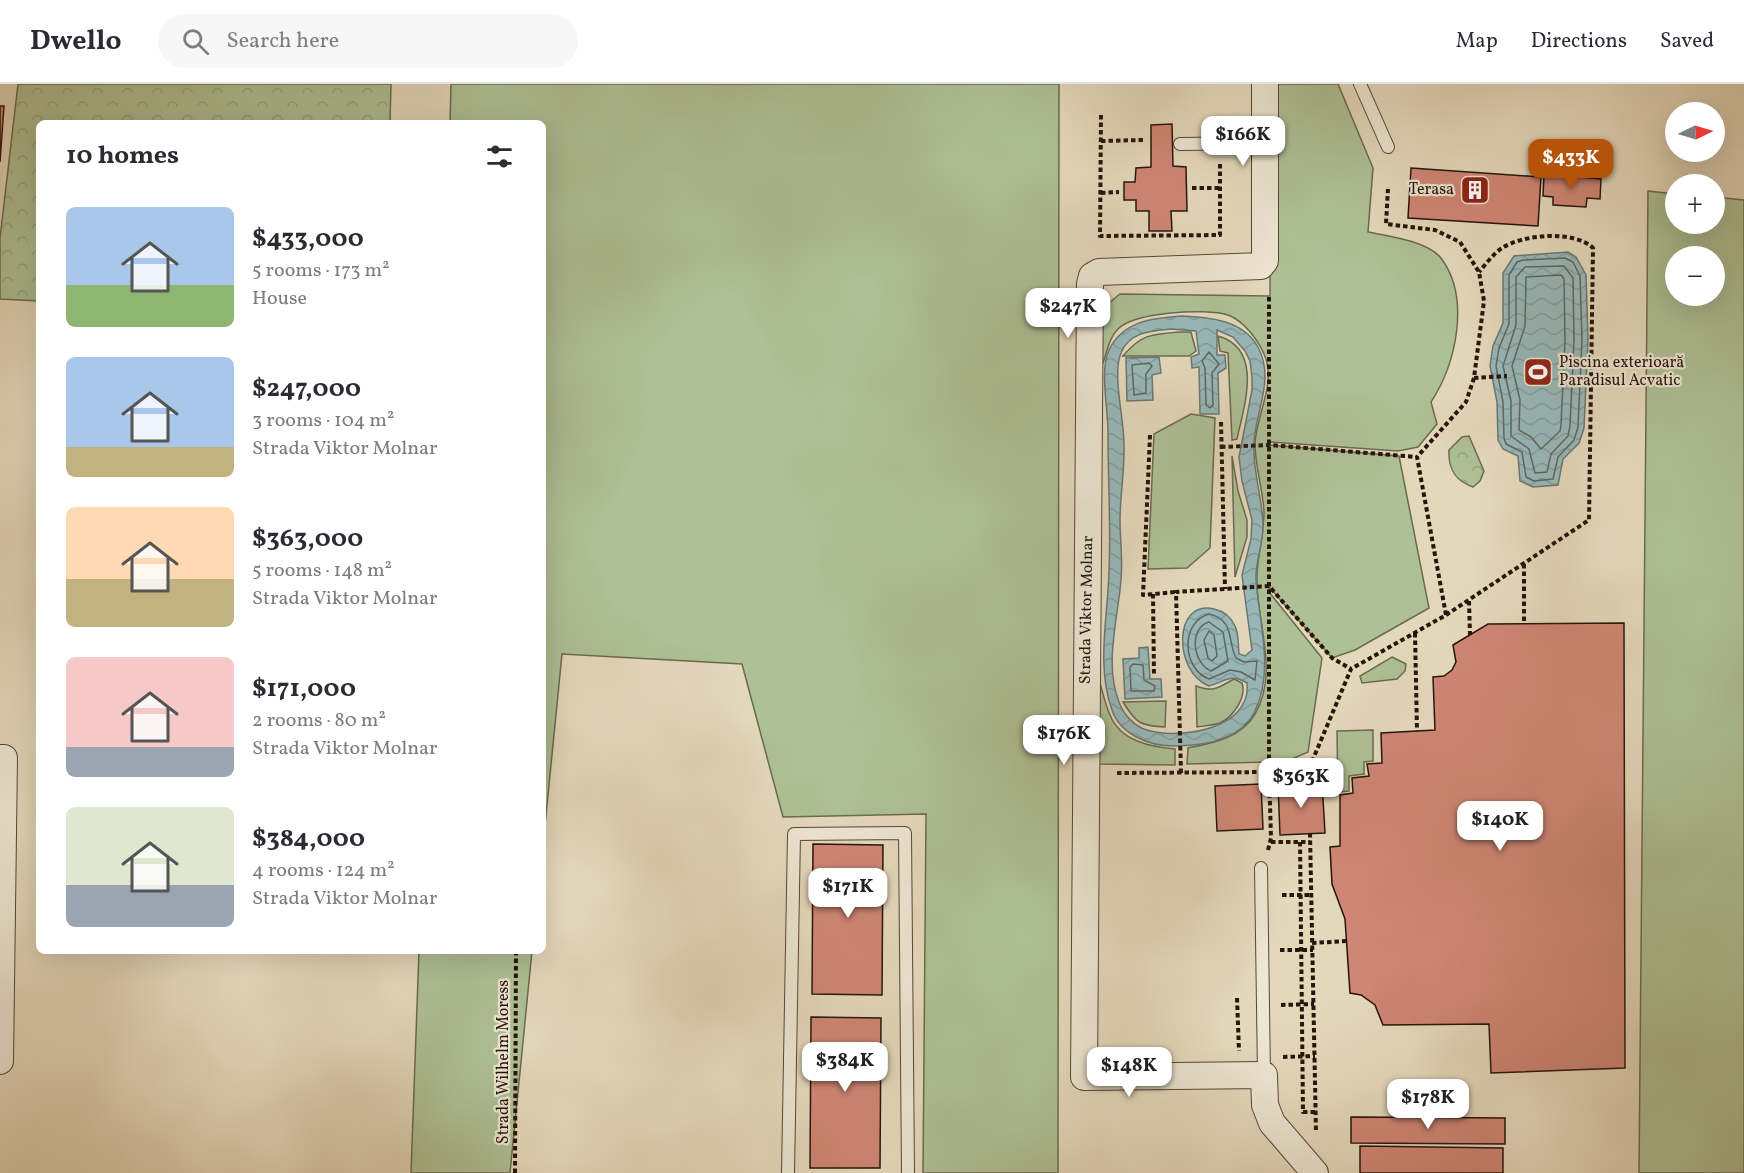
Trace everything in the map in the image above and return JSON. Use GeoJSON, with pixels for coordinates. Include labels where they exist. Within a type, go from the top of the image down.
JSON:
{"type":"FeatureCollection","features":[{"type":"Feature","properties":{"kind":"street","name":"Strada Viktor Molnar"},"geometry":{"type":"LineString","coordinates":[[1252,1075],[1084,1077],[1090,284],[1092,276],[1099,272],[1261,266],[1265,261],[1265,84]]}},
{"type":"Feature","properties":{"kind":"street"},"geometry":{"type":"LineString","coordinates":[[0,758],[4,758],[0,1061]]}},
{"type":"Feature","properties":{"kind":"street"},"geometry":{"type":"LineString","coordinates":[[1252,1075],[1272,1123],[1315,1173]]}},
{"type":"Feature","properties":{"kind":"lane"},"geometry":{"type":"LineString","coordinates":[[1360,84],[1388,147]]}},
{"type":"Feature","properties":{"kind":"lane"},"geometry":{"type":"LineString","coordinates":[[1180,144],[1265,143]]}},
{"type":"Feature","properties":{"kind":"lane"},"geometry":{"type":"LineString","coordinates":[[788,1173],[794,834],[905,833],[908,1173]]}},
{"type":"Feature","properties":{"kind":"lane"},"geometry":{"type":"LineString","coordinates":[[1252,1075],[1262,1005],[1261,868]]}},
{"type":"Feature","properties":{"kind":"path"},"geometry":{"type":"LineString","coordinates":[[1101,115],[1100,236],[1220,235],[1221,143]]}},
{"type":"Feature","properties":{"kind":"path"},"geometry":{"type":"LineString","coordinates":[[1101,141],[1143,140]]}},
{"type":"Feature","properties":{"kind":"path"},"geometry":{"type":"LineString","coordinates":[[1192,188],[1220,188]]}},
{"type":"Feature","properties":{"kind":"path"},"geometry":{"type":"LineString","coordinates":[[1388,189],[1386,224],[1435,230],[1460,242],[1479,272],[1484,301],[1474,378],[1466,402],[1416,457]]}},
{"type":"Feature","properties":{"kind":"path"},"geometry":{"type":"LineString","coordinates":[[1101,193],[1119,192]]}},
{"type":"Feature","properties":{"kind":"path"},"geometry":{"type":"LineString","coordinates":[[1309,783],[1308,771],[1351,669],[1446,615],[1589,520],[1593,248],[1574,237],[1533,239],[1503,247],[1479,272]]}},
{"type":"Feature","properties":{"kind":"path"},"geometry":{"type":"LineString","coordinates":[[1261,868],[1271,842],[1267,586],[1269,297]]}},
{"type":"Feature","properties":{"kind":"path"},"geometry":{"type":"LineString","coordinates":[[1474,378],[1507,376]]}},
{"type":"Feature","properties":{"kind":"path"},"geometry":{"type":"LineString","coordinates":[[1221,422],[1225,589]]}},
{"type":"Feature","properties":{"kind":"path"},"geometry":{"type":"LineString","coordinates":[[1150,435],[1143,595],[1267,586]]}},
{"type":"Feature","properties":{"kind":"path"},"geometry":{"type":"LineString","coordinates":[[1221,447],[1267,445],[1416,457]]}},
{"type":"Feature","properties":{"kind":"path"},"geometry":{"type":"LineString","coordinates":[[1416,457],[1446,615]]}},
{"type":"Feature","properties":{"kind":"path"},"geometry":{"type":"LineString","coordinates":[[1524,564],[1524,624]]}},
{"type":"Feature","properties":{"kind":"path"},"geometry":{"type":"LineString","coordinates":[[1267,586],[1332,658],[1351,669]]}},
{"type":"Feature","properties":{"kind":"path"},"geometry":{"type":"LineString","coordinates":[[1176,592],[1182,773]]}},
{"type":"Feature","properties":{"kind":"path"},"geometry":{"type":"LineString","coordinates":[[1153,594],[1154,675]]}},
{"type":"Feature","properties":{"kind":"path"},"geometry":{"type":"LineString","coordinates":[[1469,600],[1470,634]]}},
{"type":"Feature","properties":{"kind":"path"},"geometry":{"type":"LineString","coordinates":[[1415,633],[1418,731]]}},
{"type":"Feature","properties":{"kind":"path"},"geometry":{"type":"LineString","coordinates":[[1117,773],[1308,771]]}},
{"type":"Feature","properties":{"kind":"path"},"geometry":{"type":"LineString","coordinates":[[1310,833],[1317,1142]]}},
{"type":"Feature","properties":{"kind":"path"},"geometry":{"type":"LineString","coordinates":[[1271,842],[1310,842]]}},
{"type":"Feature","properties":{"kind":"path"},"geometry":{"type":"LineString","coordinates":[[1300,842],[1303,1112],[1316,1112]]}},
{"type":"Feature","properties":{"kind":"path"},"geometry":{"type":"LineString","coordinates":[[1261,895],[1311,895]]}},
{"type":"Feature","properties":{"kind":"path"},"geometry":{"type":"LineString","coordinates":[[1312,943],[1347,941]]}},
{"type":"Feature","properties":{"kind":"path"},"geometry":{"type":"LineString","coordinates":[[1262,950],[1313,950]]}},
{"type":"Feature","properties":{"kind":"path","name":"Strada Wilhelm Moress"},"geometry":{"type":"LineString","coordinates":[[515,1173],[516,954]]}},
{"type":"Feature","properties":{"kind":"path"},"geometry":{"type":"LineString","coordinates":[[1237,998],[1252,1075]]}},
{"type":"Feature","properties":{"kind":"path"},"geometry":{"type":"LineString","coordinates":[[1262,1005],[1314,1004]]}},
{"type":"Feature","properties":{"kind":"green space"},"geometry":{"type":"Polygon","coordinates":[[[18,84],[391,84],[390,120],[36,120],[36,301],[0,299],[0,238],[18,84]]]}},
{"type":"Feature","properties":{"kind":"green space"},"geometry":{"type":"Polygon","coordinates":[[[451,84],[1059,84],[1058,1173],[923,1173],[926,814],[783,817],[742,664],[562,654],[546,815],[546,120],[450,120],[451,84]]]}},
{"type":"Feature","properties":{"kind":"green space"},"geometry":{"type":"Polygon","coordinates":[[[1271,84],[1338,84],[1373,168],[1368,232],[1407,240],[1435,252],[1450,274],[1456,292],[1457,331],[1453,350],[1440,387],[1431,402],[1437,424],[1418,447],[1398,451],[1269,442],[1269,445],[1399,456],[1429,608],[1355,650],[1332,658],[1269,587],[1269,592],[1322,658],[1308,752],[1269,769],[1269,762],[1187,764],[1188,748],[1226,738],[1249,722],[1262,698],[1266,680],[1265,645],[1257,592],[1264,512],[1255,444],[1267,388],[1267,365],[1258,343],[1240,322],[1228,315],[1188,312],[1154,315],[1127,323],[1115,333],[1103,363],[1098,365],[1098,312],[1120,294],[1270,296],[1271,84]]]}},
{"type":"Feature","properties":{"kind":"green space"},"geometry":{"type":"Polygon","coordinates":[[[1648,191],[1665,193],[1665,234],[1725,234],[1725,198],[1744,200],[1744,1173],[1639,1173],[1648,191]]]}},
{"type":"Feature","properties":{"kind":"green space"},"geometry":{"type":"Polygon","coordinates":[[[1191,332],[1196,351],[1189,356],[1123,356],[1136,343],[1148,336],[1191,332]]]}},
{"type":"Feature","properties":{"kind":"green space"},"geometry":{"type":"Polygon","coordinates":[[[1218,336],[1232,343],[1241,353],[1246,366],[1246,395],[1243,411],[1237,439],[1232,440],[1228,353],[1220,351],[1218,336]]]}},
{"type":"Feature","properties":{"kind":"green space"},"geometry":{"type":"Polygon","coordinates":[[[1191,414],[1215,418],[1210,548],[1187,568],[1148,569],[1154,434],[1191,414]]]}},
{"type":"Feature","properties":{"kind":"green space"},"geometry":{"type":"Polygon","coordinates":[[[1469,436],[1484,471],[1480,481],[1473,487],[1457,478],[1451,468],[1449,457],[1449,450],[1462,437],[1469,436]]]}},
{"type":"Feature","properties":{"kind":"green space"},"geometry":{"type":"Polygon","coordinates":[[[1232,456],[1238,491],[1247,520],[1247,537],[1235,577],[1232,456]]]}},
{"type":"Feature","properties":{"kind":"green space"},"geometry":{"type":"Polygon","coordinates":[[[1392,657],[1406,664],[1405,671],[1397,679],[1362,683],[1360,676],[1392,657]]]}},
{"type":"Feature","properties":{"kind":"green space"},"geometry":{"type":"Polygon","coordinates":[[[1097,674],[1108,710],[1121,731],[1137,741],[1175,749],[1175,765],[1096,764],[1097,674]]]}},
{"type":"Feature","properties":{"kind":"green space"},"geometry":{"type":"Polygon","coordinates":[[[1234,679],[1242,683],[1243,688],[1238,706],[1220,723],[1197,727],[1196,686],[1212,689],[1234,679]]]}},
{"type":"Feature","properties":{"kind":"green space"},"geometry":{"type":"Polygon","coordinates":[[[1166,701],[1165,727],[1150,726],[1140,722],[1135,719],[1123,702],[1166,701]]]}},
{"type":"Feature","properties":{"kind":"green space"},"geometry":{"type":"Polygon","coordinates":[[[1373,730],[1373,761],[1364,762],[1364,774],[1349,776],[1349,791],[1338,792],[1337,731],[1373,730]]]}},
{"type":"Feature","properties":{"kind":"green space"},"geometry":{"type":"Polygon","coordinates":[[[419,954],[532,954],[510,1173],[411,1173],[419,954]]]}},
{"type":"Feature","properties":{"kind":"water","name":"Piscina exterioară Paradisul Acvatic"},"geometry":{"type":"Polygon","coordinates":[[[1568,252],[1576,257],[1586,275],[1588,340],[1584,428],[1579,443],[1563,459],[1558,485],[1533,487],[1520,481],[1518,456],[1503,449],[1498,440],[1497,402],[1490,366],[1493,346],[1503,323],[1503,273],[1514,256],[1568,252]]]}},
{"type":"Feature","properties":{"kind":"water"},"geometry":{"type":"Polygon","coordinates":[[[1171,317],[1214,319],[1244,331],[1258,347],[1265,371],[1265,383],[1254,442],[1263,527],[1256,573],[1265,664],[1260,698],[1254,713],[1247,722],[1229,736],[1207,743],[1173,746],[1145,741],[1122,726],[1112,710],[1107,693],[1104,659],[1110,537],[1106,358],[1115,340],[1130,327],[1149,320],[1171,317]],[[1171,329],[1135,337],[1129,341],[1121,353],[1118,373],[1124,433],[1120,521],[1122,573],[1113,641],[1113,673],[1119,702],[1126,715],[1143,728],[1161,733],[1194,732],[1226,721],[1238,711],[1245,699],[1247,683],[1232,678],[1209,686],[1197,678],[1189,667],[1184,653],[1183,638],[1185,625],[1191,615],[1201,609],[1214,609],[1224,613],[1236,629],[1239,654],[1245,656],[1252,650],[1242,575],[1251,539],[1252,520],[1242,481],[1239,457],[1252,390],[1250,361],[1233,337],[1217,330],[1217,355],[1225,355],[1226,368],[1218,373],[1219,414],[1200,414],[1199,367],[1192,368],[1191,357],[1199,354],[1196,331],[1171,329]]]}},
{"type":"Feature","properties":{"kind":"water"},"geometry":{"type":"Polygon","coordinates":[[[1159,357],[1161,373],[1152,375],[1153,400],[1127,401],[1126,358],[1159,357]]]}},
{"type":"Feature","properties":{"kind":"water"},"geometry":{"type":"Polygon","coordinates":[[[1148,647],[1150,679],[1161,679],[1162,697],[1125,699],[1123,659],[1139,658],[1139,648],[1148,647]]]}},
{"type":"Feature","properties":{"kind":"building"},"geometry":{"type":"Polygon","coordinates":[[[0,106],[4,106],[0,162],[0,106]]]}},
{"type":"Feature","properties":{"kind":"building"},"geometry":{"type":"Polygon","coordinates":[[[1172,124],[1173,166],[1186,167],[1187,211],[1171,211],[1172,231],[1149,231],[1149,211],[1136,211],[1136,200],[1124,200],[1124,182],[1135,182],[1136,168],[1151,167],[1151,125],[1172,124]]]}},
{"type":"Feature","properties":{"kind":"building","name":"Terasa"},"geometry":{"type":"Polygon","coordinates":[[[1411,168],[1541,177],[1538,226],[1408,218],[1411,168]]]}},
{"type":"Feature","properties":{"kind":"building"},"geometry":{"type":"Polygon","coordinates":[[[1544,174],[1601,179],[1600,199],[1587,198],[1586,207],[1553,205],[1553,197],[1543,196],[1544,174]]]}},
{"type":"Feature","properties":{"kind":"building"},"geometry":{"type":"Polygon","coordinates":[[[1624,623],[1625,1068],[1491,1073],[1489,1024],[1383,1025],[1375,1005],[1361,995],[1350,993],[1345,919],[1332,884],[1330,847],[1340,846],[1340,795],[1353,793],[1352,778],[1369,776],[1367,764],[1382,763],[1381,733],[1435,730],[1433,677],[1444,676],[1452,670],[1456,662],[1453,645],[1488,624],[1624,623]]]}},
{"type":"Feature","properties":{"kind":"building"},"geometry":{"type":"Polygon","coordinates":[[[1322,782],[1325,833],[1280,835],[1278,784],[1322,782]]]}},
{"type":"Feature","properties":{"kind":"building"},"geometry":{"type":"Polygon","coordinates":[[[1261,784],[1263,829],[1217,831],[1215,786],[1261,784]]]}},
{"type":"Feature","properties":{"kind":"building"},"geometry":{"type":"Polygon","coordinates":[[[813,844],[883,845],[882,995],[812,994],[813,844]]]}},
{"type":"Feature","properties":{"kind":"building"},"geometry":{"type":"Polygon","coordinates":[[[811,1017],[881,1018],[880,1168],[810,1168],[811,1017]]]}},
{"type":"Feature","properties":{"kind":"building"},"geometry":{"type":"Polygon","coordinates":[[[1351,1117],[1505,1118],[1505,1144],[1351,1143],[1351,1117]]]}},
{"type":"Feature","properties":{"kind":"building"},"geometry":{"type":"Polygon","coordinates":[[[1360,1146],[1503,1148],[1503,1173],[1360,1173],[1360,1146]]]}},
{"type":"Feature","properties":{"kind":"place","name":"Terasa"},"geometry":{"type":"Point","coordinates":[1475,190]}},
{"type":"Feature","properties":{"kind":"place","name":"Piscina exterioară Paradisul Acvatic"},"geometry":{"type":"Point","coordinates":[1538,372]}}]}
